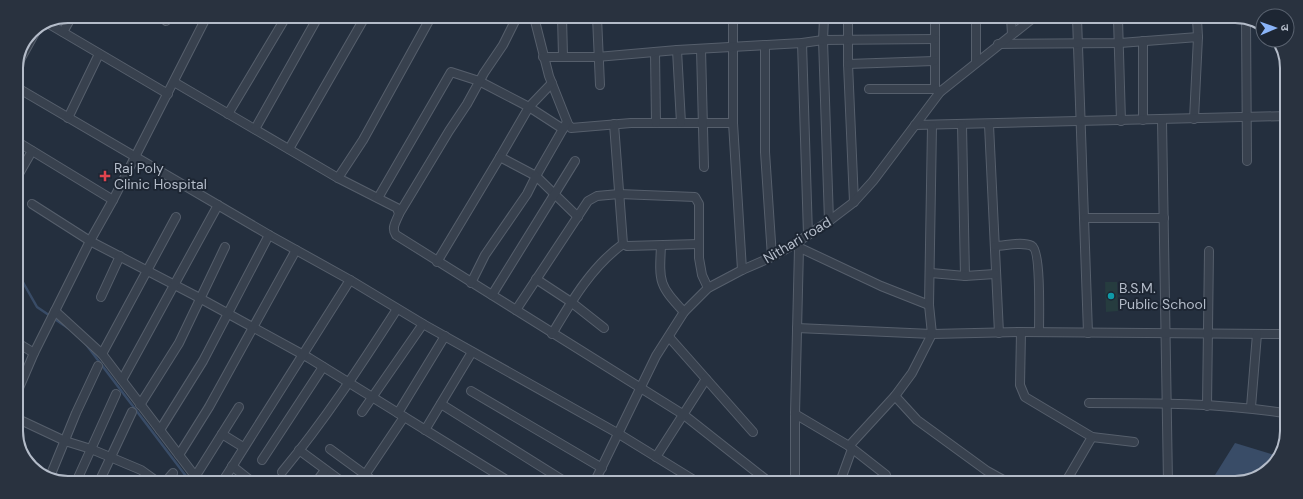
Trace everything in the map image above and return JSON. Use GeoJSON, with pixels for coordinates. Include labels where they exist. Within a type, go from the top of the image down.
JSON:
{"type":"FeatureCollection","features":[{"type":"Feature","properties":{"kind":"street"},"geometry":{"type":"LineString","coordinates":[[63,32],[68,23]]}},
{"type":"Feature","properties":{"kind":"street"},"geometry":{"type":"LineString","coordinates":[[23,379],[34,353],[90,241],[113,200],[204,23]]}},
{"type":"Feature","properties":{"kind":"street"},"geometry":{"type":"LineString","coordinates":[[228,114],[282,23]]}},
{"type":"Feature","properties":{"kind":"street"},"geometry":{"type":"LineString","coordinates":[[255,129],[315,23]]}},
{"type":"Feature","properties":{"kind":"street"},"geometry":{"type":"LineString","coordinates":[[289,150],[362,23]]}},
{"type":"Feature","properties":{"kind":"street"},"geometry":{"type":"LineString","coordinates":[[338,178],[363,140],[424,23]]}},
{"type":"Feature","properties":{"kind":"street"},"geometry":{"type":"LineString","coordinates":[[514,23],[503,45],[479,81],[399,214],[394,226],[394,232],[396,235],[437,262],[684,415],[761,476]]}},
{"type":"Feature","properties":{"kind":"street"},"geometry":{"type":"LineString","coordinates":[[472,283],[485,256],[527,194],[565,126],[543,57],[535,23]]}},
{"type":"Feature","properties":{"kind":"street"},"geometry":{"type":"LineString","coordinates":[[562,23],[563,56]]}},
{"type":"Feature","properties":{"kind":"street"},"geometry":{"type":"LineString","coordinates":[[597,23],[597,57],[600,85]]}},
{"type":"Feature","properties":{"kind":"street"},"geometry":{"type":"LineString","coordinates":[[733,23],[733,123],[742,270]]}},
{"type":"Feature","properties":{"kind":"street"},"geometry":{"type":"LineString","coordinates":[[824,23],[823,40],[829,221]]}},
{"type":"Feature","properties":{"kind":"street"},"geometry":{"type":"LineString","coordinates":[[848,23],[847,39],[854,202]]}},
{"type":"Feature","properties":{"kind":"street"},"geometry":{"type":"LineString","coordinates":[[869,90],[937,90],[934,61],[935,23]]}},
{"type":"Feature","properties":{"kind":"street"},"geometry":{"type":"LineString","coordinates":[[976,23],[976,62]]}},
{"type":"Feature","properties":{"kind":"street"},"geometry":{"type":"LineString","coordinates":[[1011,23],[1012,34]]}},
{"type":"Feature","properties":{"kind":"street","name":"Nithari road"},"geometry":{"type":"LineString","coordinates":[[598,476],[656,356],[684,312],[708,288],[742,270],[796,246],[808,235],[854,202],[873,181],[914,125],[937,90],[1026,23]]}},
{"type":"Feature","properties":{"kind":"street"},"geometry":{"type":"LineString","coordinates":[[1077,23],[1088,333]]}},
{"type":"Feature","properties":{"kind":"street"},"geometry":{"type":"LineString","coordinates":[[1118,23],[1121,121]]}},
{"type":"Feature","properties":{"kind":"street"},"geometry":{"type":"LineString","coordinates":[[1194,119],[1198,37],[1197,23]]}},
{"type":"Feature","properties":{"kind":"street"},"geometry":{"type":"LineString","coordinates":[[1246,24],[1248,117],[1247,161]]}},
{"type":"Feature","properties":{"kind":"street"},"geometry":{"type":"LineString","coordinates":[[52,26],[168,94]]}},
{"type":"Feature","properties":{"kind":"street"},"geometry":{"type":"LineString","coordinates":[[998,44],[1120,43],[1198,37]]}},
{"type":"Feature","properties":{"kind":"street"},"geometry":{"type":"LineString","coordinates":[[543,57],[597,57],[677,50],[802,43],[823,40],[935,40]]}},
{"type":"Feature","properties":{"kind":"street"},"geometry":{"type":"LineString","coordinates":[[1143,120],[1144,41]]}},
{"type":"Feature","properties":{"kind":"street"},"geometry":{"type":"LineString","coordinates":[[802,43],[808,235]]}},
{"type":"Feature","properties":{"kind":"street"},"geometry":{"type":"LineString","coordinates":[[765,45],[765,152],[772,257]]}},
{"type":"Feature","properties":{"kind":"street"},"geometry":{"type":"LineString","coordinates":[[701,49],[701,123],[704,167]]}},
{"type":"Feature","properties":{"kind":"street"},"geometry":{"type":"LineString","coordinates":[[677,50],[681,123]]}},
{"type":"Feature","properties":{"kind":"street"},"geometry":{"type":"LineString","coordinates":[[655,52],[656,123]]}},
{"type":"Feature","properties":{"kind":"street"},"geometry":{"type":"LineString","coordinates":[[68,118],[99,54]]}},
{"type":"Feature","properties":{"kind":"street"},"geometry":{"type":"LineString","coordinates":[[848,64],[934,61]]}},
{"type":"Feature","properties":{"kind":"street"},"geometry":{"type":"LineString","coordinates":[[378,198],[449,74],[454,72],[479,81],[565,126],[576,129],[614,124],[733,123]]}},
{"type":"Feature","properties":{"kind":"street"},"geometry":{"type":"LineString","coordinates":[[174,82],[338,178],[398,208],[399,214]]}},
{"type":"Feature","properties":{"kind":"street"},"geometry":{"type":"LineString","coordinates":[[437,262],[529,107],[552,83]]}},
{"type":"Feature","properties":{"kind":"street"},"geometry":{"type":"LineString","coordinates":[[23,91],[269,235],[350,280],[423,324],[619,434],[688,476]]}},
{"type":"Feature","properties":{"kind":"street"},"geometry":{"type":"LineString","coordinates":[[914,125],[989,125],[1280,116]]}},
{"type":"Feature","properties":{"kind":"street"},"geometry":{"type":"LineString","coordinates":[[1162,120],[1168,476]]}},
{"type":"Feature","properties":{"kind":"street"},"geometry":{"type":"LineString","coordinates":[[614,124],[623,244]]}},
{"type":"Feature","properties":{"kind":"street"},"geometry":{"type":"LineString","coordinates":[[962,125],[965,276]]}},
{"type":"Feature","properties":{"kind":"street"},"geometry":{"type":"LineString","coordinates":[[989,125],[998,333]]}},
{"type":"Feature","properties":{"kind":"street"},"geometry":{"type":"LineString","coordinates":[[842,476],[850,448],[895,396],[912,373],[932,334],[929,305],[931,273],[932,126]]}},
{"type":"Feature","properties":{"kind":"street"},"geometry":{"type":"LineString","coordinates":[[23,145],[113,200]]}},
{"type":"Feature","properties":{"kind":"street"},"geometry":{"type":"LineString","coordinates":[[23,166],[32,150]]}},
{"type":"Feature","properties":{"kind":"street"},"geometry":{"type":"LineString","coordinates":[[500,157],[536,176],[578,217]]}},
{"type":"Feature","properties":{"kind":"street"},"geometry":{"type":"LineString","coordinates":[[492,295],[575,161]]}},
{"type":"Feature","properties":{"kind":"street"},"geometry":{"type":"LineString","coordinates":[[516,310],[592,197],[619,194],[695,197],[699,204],[700,270],[708,288]]}},
{"type":"Feature","properties":{"kind":"street"},"geometry":{"type":"LineString","coordinates":[[32,204],[90,241],[175,284],[303,355],[500,476]]}},
{"type":"Feature","properties":{"kind":"street"},"geometry":{"type":"LineString","coordinates":[[122,380],[218,205]]}},
{"type":"Feature","properties":{"kind":"street"},"geometry":{"type":"LineString","coordinates":[[102,354],[176,216]]}},
{"type":"Feature","properties":{"kind":"street"},"geometry":{"type":"LineString","coordinates":[[1085,218],[1164,218]]}},
{"type":"Feature","properties":{"kind":"street"},"geometry":{"type":"LineString","coordinates":[[160,430],[203,360],[269,235]]}},
{"type":"Feature","properties":{"kind":"street"},"geometry":{"type":"LineString","coordinates":[[623,244],[628,246],[699,244]]}},
{"type":"Feature","properties":{"kind":"street"},"geometry":{"type":"LineString","coordinates":[[552,334],[571,302],[603,260],[623,244]]}},
{"type":"Feature","properties":{"kind":"street"},"geometry":{"type":"LineString","coordinates":[[995,246],[1025,245],[1032,246],[1035,250],[1038,263],[1039,332]]}},
{"type":"Feature","properties":{"kind":"street"},"geometry":{"type":"LineString","coordinates":[[662,246],[661,280],[666,292],[684,312]]}},
{"type":"Feature","properties":{"kind":"street"},"geometry":{"type":"LineString","coordinates":[[795,476],[797,328],[796,246],[881,286],[929,305]]}},
{"type":"Feature","properties":{"kind":"street"},"geometry":{"type":"LineString","coordinates":[[140,405],[172,356],[225,247]]}},
{"type":"Feature","properties":{"kind":"street"},"geometry":{"type":"LineString","coordinates":[[179,455],[209,407],[296,250]]}},
{"type":"Feature","properties":{"kind":"street"},"geometry":{"type":"LineString","coordinates":[[1207,406],[1209,251]]}},
{"type":"Feature","properties":{"kind":"street"},"geometry":{"type":"LineString","coordinates":[[101,297],[120,256]]}},
{"type":"Feature","properties":{"kind":"street"},"geometry":{"type":"LineString","coordinates":[[931,273],[965,276],[995,274]]}},
{"type":"Feature","properties":{"kind":"street"},"geometry":{"type":"LineString","coordinates":[[536,279],[571,302],[604,328]]}},
{"type":"Feature","properties":{"kind":"street"},"geometry":{"type":"LineString","coordinates":[[226,476],[350,280]]}},
{"type":"Feature","properties":{"kind":"street"},"geometry":{"type":"LineString","coordinates":[[282,472],[349,383],[396,308]]}},
{"type":"Feature","properties":{"kind":"street"},"geometry":{"type":"LineString","coordinates":[[53,315],[102,354],[194,476]]}},
{"type":"Feature","properties":{"kind":"street"},"geometry":{"type":"LineString","coordinates":[[362,412],[423,324]]}},
{"type":"Feature","properties":{"kind":"street"},"geometry":{"type":"LineString","coordinates":[[797,328],[932,334],[1021,332],[1280,334]]}},
{"type":"Feature","properties":{"kind":"street"},"geometry":{"type":"LineString","coordinates":[[1021,332],[1020,385],[1025,397],[1092,437],[1134,442]]}},
{"type":"Feature","properties":{"kind":"street"},"geometry":{"type":"LineString","coordinates":[[1251,407],[1256,334]]}},
{"type":"Feature","properties":{"kind":"street"},"geometry":{"type":"LineString","coordinates":[[371,476],[401,415],[445,336]]}},
{"type":"Feature","properties":{"kind":"street"},"geometry":{"type":"LineString","coordinates":[[669,337],[753,432]]}},
{"type":"Feature","properties":{"kind":"street"},"geometry":{"type":"LineString","coordinates":[[23,346],[34,353]]}},
{"type":"Feature","properties":{"kind":"street"},"geometry":{"type":"LineString","coordinates":[[426,430],[472,352]]}},
{"type":"Feature","properties":{"kind":"street"},"geometry":{"type":"LineString","coordinates":[[52,473],[76,413],[98,366]]}},
{"type":"Feature","properties":{"kind":"street"},"geometry":{"type":"LineString","coordinates":[[262,460],[323,367]]}},
{"type":"Feature","properties":{"kind":"street"},"geometry":{"type":"LineString","coordinates":[[656,457],[706,379]]}},
{"type":"Feature","properties":{"kind":"street"},"geometry":{"type":"LineString","coordinates":[[471,391],[602,468]]}},
{"type":"Feature","properties":{"kind":"street"},"geometry":{"type":"LineString","coordinates":[[79,476],[116,394]]}},
{"type":"Feature","properties":{"kind":"street"},"geometry":{"type":"LineString","coordinates":[[895,396],[917,420],[996,476]]}},
{"type":"Feature","properties":{"kind":"street"},"geometry":{"type":"LineString","coordinates":[[1089,403],[1167,403],[1251,407],[1280,412]]}},
{"type":"Feature","properties":{"kind":"street"},"geometry":{"type":"LineString","coordinates":[[441,404],[556,476]]}},
{"type":"Feature","properties":{"kind":"street"},"geometry":{"type":"LineString","coordinates":[[198,476],[239,407]]}},
{"type":"Feature","properties":{"kind":"street"},"geometry":{"type":"LineString","coordinates":[[102,476],[132,412]]}},
{"type":"Feature","properties":{"kind":"street"},"geometry":{"type":"LineString","coordinates":[[795,414],[850,448],[883,472],[886,476]]}},
{"type":"Feature","properties":{"kind":"street"},"geometry":{"type":"LineString","coordinates":[[23,421],[65,441],[91,449],[141,470],[149,476]]}},
{"type":"Feature","properties":{"kind":"street"},"geometry":{"type":"LineString","coordinates":[[222,434],[243,447]]}},
{"type":"Feature","properties":{"kind":"street"},"geometry":{"type":"LineString","coordinates":[[1068,476],[1092,437]]}},
{"type":"Feature","properties":{"kind":"street"},"geometry":{"type":"LineString","coordinates":[[330,449],[367,476]]}},
{"type":"Feature","properties":{"kind":"street"},"geometry":{"type":"LineString","coordinates":[[299,450],[334,476]]}},
{"type":"Feature","properties":{"kind":"street"},"geometry":{"type":"LineString","coordinates":[[232,466],[245,476]]}},
{"type":"Feature","properties":{"kind":"street"},"geometry":{"type":"LineString","coordinates":[[321,476],[325,470]]}},
{"type":"Feature","properties":{"kind":"street"},"geometry":{"type":"LineString","coordinates":[[171,476],[174,473]]}},
{"type":"Feature","properties":{"kind":"green space"},"geometry":{"type":"Polygon","coordinates":[[[1105,282],[1117,282],[1118,311],[1106,312],[1105,282]]]}},
{"type":"Feature","properties":{"kind":"water"},"geometry":{"type":"Polygon","coordinates":[[[1235,443],[1273,455],[1267,463],[1249,474],[1214,476],[1235,443]]]}},
{"type":"Feature","properties":{"kind":"waterway"},"geometry":{"type":"LineString","coordinates":[[23,282],[37,307],[68,328]]}},
{"type":"Feature","properties":{"kind":"waterway"},"geometry":{"type":"LineString","coordinates":[[85,343],[186,476]]}},
{"type":"Feature","properties":{"kind":"place","name":"Raj Poly Clinic Hospital"},"geometry":{"type":"Point","coordinates":[105,176]}},
{"type":"Feature","properties":{"kind":"place","name":"B.S.M. Public School"},"geometry":{"type":"Point","coordinates":[1111,296]}}]}
